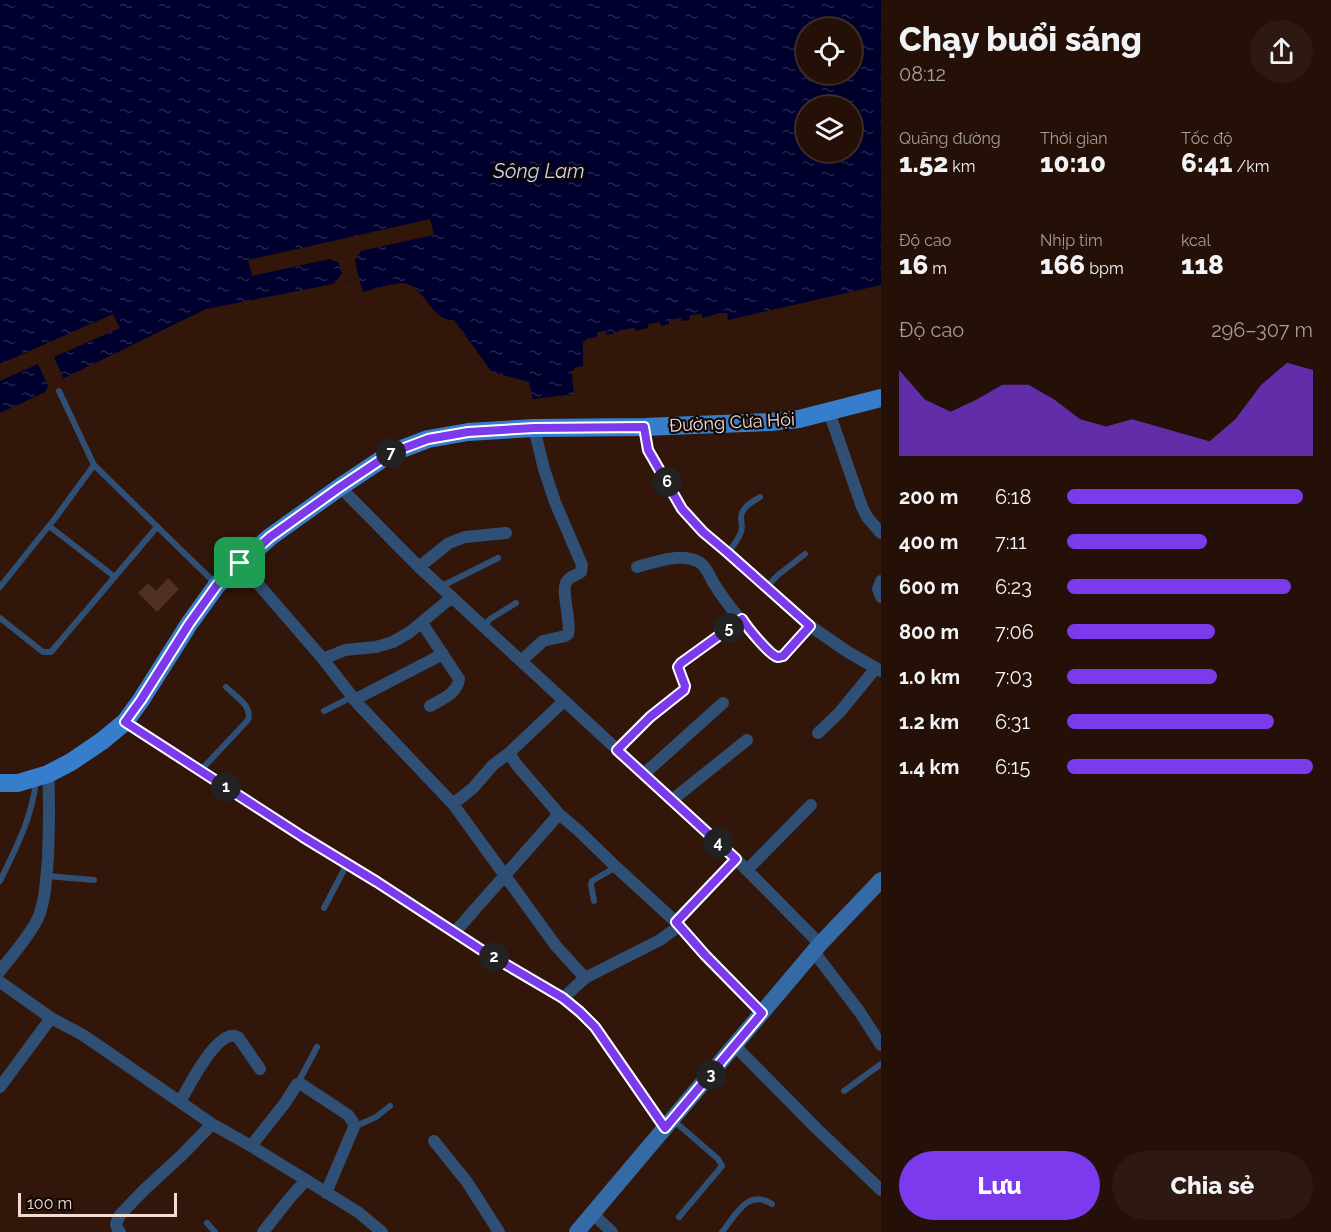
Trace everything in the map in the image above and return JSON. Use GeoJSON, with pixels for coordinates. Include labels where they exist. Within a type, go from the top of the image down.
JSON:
{"type":"FeatureCollection","features":[{"type":"Feature","properties":{"kind":"main road","name":"Đường Cửa Hội"},"geometry":{"type":"LineString","coordinates":[[0,783],[18,783],[42,776],[71,762],[119,726],[141,700],[189,624],[217,585],[270,537],[391,453],[428,439],[468,432],[539,428],[771,423],[799,419],[881,398]]}},
{"type":"Feature","properties":{"kind":"main road"},"geometry":{"type":"LineString","coordinates":[[577,1232],[817,948],[881,880]]}},
{"type":"Feature","properties":{"kind":"street"},"geometry":{"type":"LineString","coordinates":[[829,412],[862,507],[867,517],[881,533]]}},
{"type":"Feature","properties":{"kind":"street"},"geometry":{"type":"LineString","coordinates":[[644,427],[648,450],[682,509],[703,532],[810,626],[878,669],[818,733]]}},
{"type":"Feature","properties":{"kind":"street"},"geometry":{"type":"LineString","coordinates":[[521,662],[543,640],[568,634],[570,626],[564,587],[568,580],[581,572],[582,564],[555,502],[544,469],[539,428]]}},
{"type":"Feature","properties":{"kind":"street"},"geometry":{"type":"LineString","coordinates":[[340,487],[418,567],[747,870],[817,948],[881,1045]]}},
{"type":"Feature","properties":{"kind":"street"},"geometry":{"type":"LineString","coordinates":[[418,567],[449,543],[465,537],[506,532]]}},
{"type":"Feature","properties":{"kind":"street"},"geometry":{"type":"LineString","coordinates":[[638,567],[675,558],[698,561],[703,564],[717,588],[765,647],[776,657],[783,656],[810,626]]}},
{"type":"Feature","properties":{"kind":"street"},"geometry":{"type":"LineString","coordinates":[[240,563],[323,659],[353,698],[453,804],[556,946],[585,978]]}},
{"type":"Feature","properties":{"kind":"street"},"geometry":{"type":"LineString","coordinates":[[881,580],[878,589],[881,597]]}},
{"type":"Feature","properties":{"kind":"street"},"geometry":{"type":"LineString","coordinates":[[323,659],[345,650],[376,647],[393,642],[422,623],[452,597]]}},
{"type":"Feature","properties":{"kind":"street"},"geometry":{"type":"LineString","coordinates":[[617,750],[650,717],[684,690],[685,686],[678,667],[681,663],[742,619]]}},
{"type":"Feature","properties":{"kind":"street"},"geometry":{"type":"LineString","coordinates":[[422,623],[459,679],[454,692],[430,706]]}},
{"type":"Feature","properties":{"kind":"street"},"geometry":{"type":"LineString","coordinates":[[353,698],[443,654]]}},
{"type":"Feature","properties":{"kind":"street"},"geometry":{"type":"LineString","coordinates":[[453,804],[473,788],[493,765],[564,701]]}},
{"type":"Feature","properties":{"kind":"street"},"geometry":{"type":"LineString","coordinates":[[644,774],[723,704]]}},
{"type":"Feature","properties":{"kind":"street"},"geometry":{"type":"LineString","coordinates":[[119,726],[201,770],[483,951],[563,998],[595,1027],[669,1124]]}},
{"type":"Feature","properties":{"kind":"street"},"geometry":{"type":"LineString","coordinates":[[672,800],[747,740]]}},
{"type":"Feature","properties":{"kind":"street"},"geometry":{"type":"LineString","coordinates":[[509,753],[522,772],[560,814],[678,924],[762,1013]]}},
{"type":"Feature","properties":{"kind":"street"},"geometry":{"type":"LineString","coordinates":[[0,971],[28,934],[42,906],[46,876],[50,796],[42,776]]}},
{"type":"Feature","properties":{"kind":"street"},"geometry":{"type":"LineString","coordinates":[[747,870],[812,805]]}},
{"type":"Feature","properties":{"kind":"street"},"geometry":{"type":"LineString","coordinates":[[455,932],[560,814]]}},
{"type":"Feature","properties":{"kind":"street"},"geometry":{"type":"LineString","coordinates":[[563,998],[585,978],[660,940],[678,924],[736,859]]}},
{"type":"Feature","properties":{"kind":"street"},"geometry":{"type":"LineString","coordinates":[[0,982],[212,1124],[358,1212],[382,1232]]}},
{"type":"Feature","properties":{"kind":"street"},"geometry":{"type":"LineString","coordinates":[[0,1087],[51,1017]]}},
{"type":"Feature","properties":{"kind":"street"},"geometry":{"type":"LineString","coordinates":[[180,1102],[203,1062],[222,1040],[230,1035],[238,1037],[260,1069]]}},
{"type":"Feature","properties":{"kind":"street"},"geometry":{"type":"LineString","coordinates":[[735,1046],[881,1190]]}},
{"type":"Feature","properties":{"kind":"street"},"geometry":{"type":"LineString","coordinates":[[251,1146],[298,1083],[348,1114],[354,1127],[326,1193]]}},
{"type":"Feature","properties":{"kind":"street"},"geometry":{"type":"LineString","coordinates":[[120,1232],[116,1224],[120,1215],[212,1124]]}},
{"type":"Feature","properties":{"kind":"street"},"geometry":{"type":"LineString","coordinates":[[434,1141],[467,1182],[499,1232]]}},
{"type":"Feature","properties":{"kind":"street"},"geometry":{"type":"LineString","coordinates":[[263,1232],[306,1180]]}},
{"type":"Feature","properties":{"kind":"street"},"geometry":{"type":"LineString","coordinates":[[593,1214],[612,1232]]}},
{"type":"Feature","properties":{"kind":"lane"},"geometry":{"type":"LineString","coordinates":[[59,391],[94,465],[217,585]]}},
{"type":"Feature","properties":{"kind":"lane"},"geometry":{"type":"LineString","coordinates":[[0,588],[94,465]]}},
{"type":"Feature","properties":{"kind":"lane"},"geometry":{"type":"LineString","coordinates":[[728,553],[740,535],[744,509],[760,497]]}},
{"type":"Feature","properties":{"kind":"lane"},"geometry":{"type":"LineString","coordinates":[[49,526],[115,577]]}},
{"type":"Feature","properties":{"kind":"lane"},"geometry":{"type":"LineString","coordinates":[[0,618],[43,652],[51,652],[157,527]]}},
{"type":"Feature","properties":{"kind":"lane"},"geometry":{"type":"LineString","coordinates":[[766,587],[778,574],[805,554]]}},
{"type":"Feature","properties":{"kind":"lane"},"geometry":{"type":"LineString","coordinates":[[440,587],[498,558]]}},
{"type":"Feature","properties":{"kind":"lane"},"geometry":{"type":"LineString","coordinates":[[483,627],[490,619],[516,603]]}},
{"type":"Feature","properties":{"kind":"lane"},"geometry":{"type":"LineString","coordinates":[[201,770],[248,720],[249,711],[245,705],[225,687]]}},
{"type":"Feature","properties":{"kind":"lane"},"geometry":{"type":"LineString","coordinates":[[324,711],[353,698]]}},
{"type":"Feature","properties":{"kind":"lane"},"geometry":{"type":"LineString","coordinates":[[0,881],[24,832],[42,776]]}},
{"type":"Feature","properties":{"kind":"lane"},"geometry":{"type":"LineString","coordinates":[[324,908],[347,864]]}},
{"type":"Feature","properties":{"kind":"lane"},"geometry":{"type":"LineString","coordinates":[[594,901],[592,881],[616,867]]}},
{"type":"Feature","properties":{"kind":"lane"},"geometry":{"type":"LineString","coordinates":[[46,876],[94,880]]}},
{"type":"Feature","properties":{"kind":"lane"},"geometry":{"type":"LineString","coordinates":[[298,1083],[317,1047]]}},
{"type":"Feature","properties":{"kind":"lane"},"geometry":{"type":"LineString","coordinates":[[844,1091],[881,1064]]}},
{"type":"Feature","properties":{"kind":"lane"},"geometry":{"type":"LineString","coordinates":[[354,1127],[376,1117],[390,1106]]}},
{"type":"Feature","properties":{"kind":"lane"},"geometry":{"type":"LineString","coordinates":[[669,1124],[718,1159],[722,1166],[679,1217]]}},
{"type":"Feature","properties":{"kind":"lane"},"geometry":{"type":"LineString","coordinates":[[722,1232],[743,1205],[751,1200],[761,1199],[772,1204]]}},
{"type":"Feature","properties":{"kind":"lane"},"geometry":{"type":"LineString","coordinates":[[207,1223],[215,1232]]}},
{"type":"Feature","properties":{"kind":"water","name":"Sông Lam"},"geometry":{"type":"Polygon","coordinates":[[[0,0],[881,0],[881,285],[728,320],[727,313],[702,318],[702,314],[690,315],[689,320],[681,321],[681,318],[669,320],[669,324],[661,326],[660,322],[648,324],[648,328],[635,331],[635,328],[619,330],[619,332],[607,335],[606,331],[597,332],[597,337],[583,342],[583,366],[576,367],[572,371],[574,394],[533,399],[529,382],[492,372],[454,320],[439,315],[416,289],[401,283],[363,292],[359,279],[206,309],[48,386],[45,392],[0,413],[0,0]]]}},
{"type":"Feature","properties":{"kind":"pier"},"geometry":{"type":"Polygon","coordinates":[[[430,219],[434,235],[361,251],[355,260],[359,279],[333,284],[342,274],[339,263],[330,259],[252,276],[248,260],[430,219]]]}},
{"type":"Feature","properties":{"kind":"pier"},"geometry":{"type":"Polygon","coordinates":[[[113,314],[120,328],[54,357],[64,379],[48,386],[38,364],[0,381],[0,364],[113,314]]]}},
{"type":"Feature","properties":{"kind":"building"},"geometry":{"type":"Polygon","coordinates":[[[168,578],[179,589],[157,612],[138,593],[148,583],[156,591],[168,578]]]}},
{"type":"Feature","properties":{"kind":"route"},"geometry":{"type":"LineString","coordinates":[[644,427],[648,450],[682,509],[703,532],[810,626],[783,656],[776,657],[742,619],[681,663],[678,667],[685,686],[684,690],[650,717],[617,750],[736,859],[676,922],[762,1013],[665,1128],[595,1027],[563,998],[483,951],[125,722],[217,585],[240,563],[270,537],[370,465],[412,444],[445,435],[468,432],[534,428],[644,427]]}}]}
